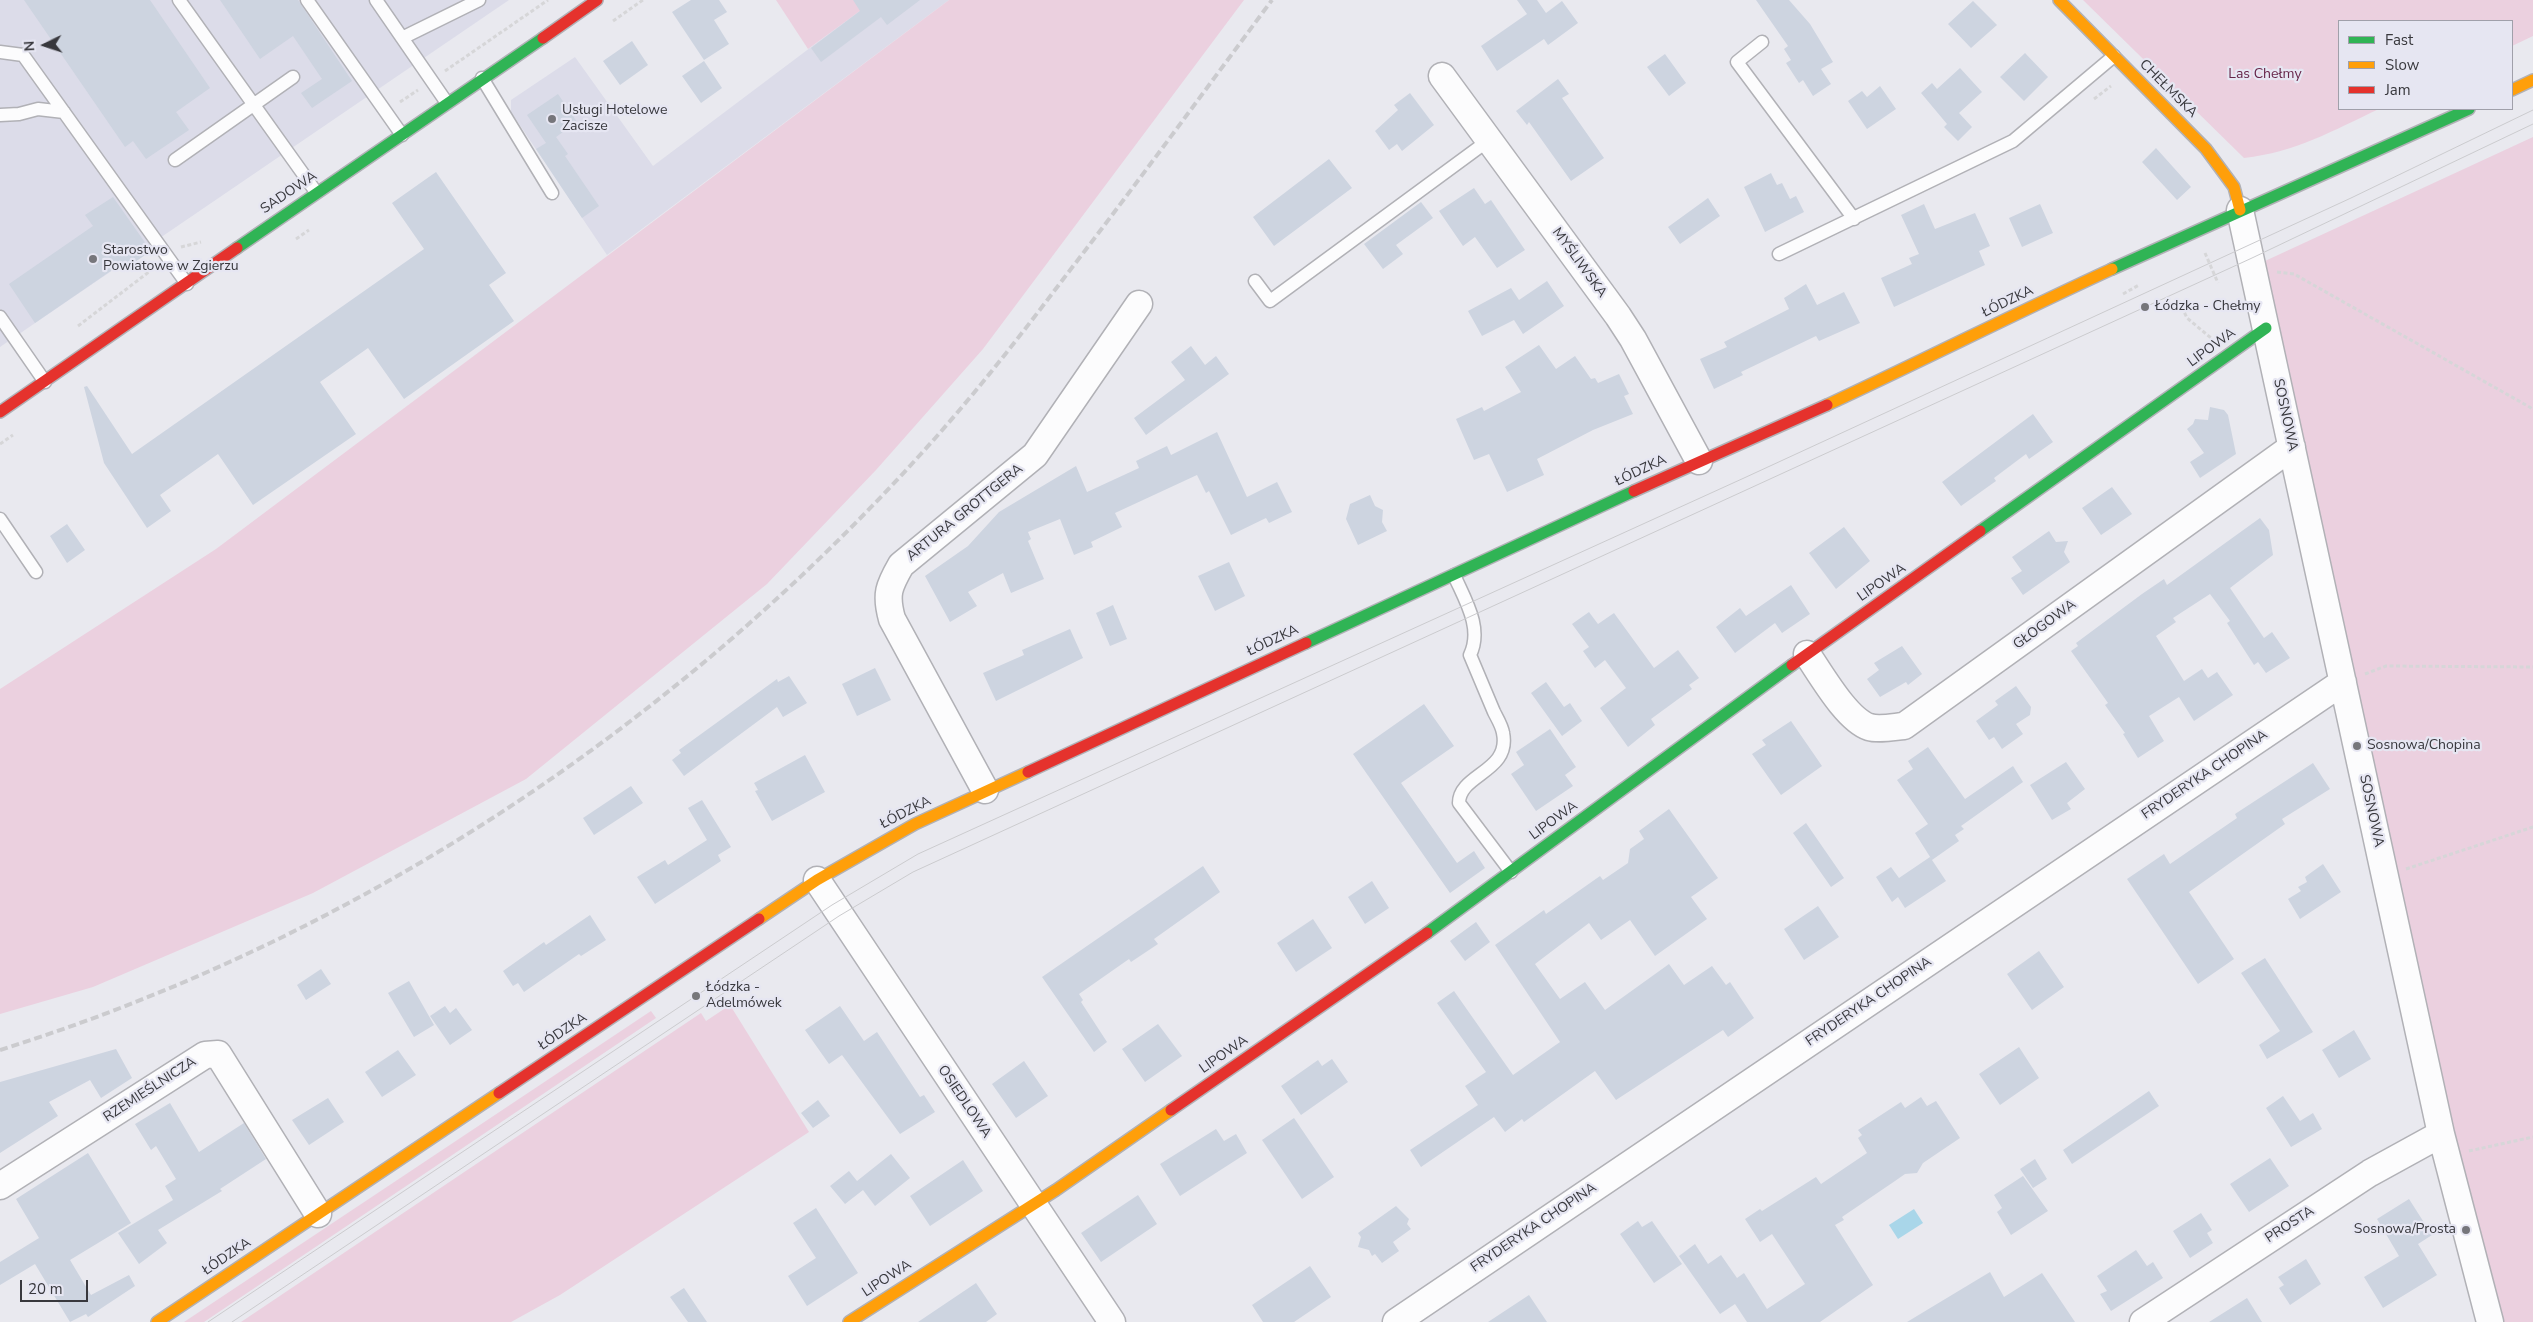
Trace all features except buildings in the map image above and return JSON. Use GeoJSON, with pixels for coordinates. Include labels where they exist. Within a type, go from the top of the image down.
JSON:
{"type":"FeatureCollection","features":[{"type":"Feature","properties":{"kind":"street","name":"SADOWA"},"geometry":{"type":"LineString","coordinates":[[0,412],[188,284],[316,192],[402,135],[596,0]]}},
{"type":"Feature","properties":{"kind":"street","name":"CHEŁMSKA"},"geometry":{"type":"LineString","coordinates":[[2059,0],[2218,162],[2234,188],[2240,210]]}},
{"type":"Feature","properties":{"kind":"street","name":"MYŚLIWSKA"},"geometry":{"type":"LineString","coordinates":[[1442,76],[1623,324],[1699,461]]}},
{"type":"Feature","properties":{"kind":"street"},"geometry":{"type":"LineString","coordinates":[[2513,90],[2533,80]]}},
{"type":"Feature","properties":{"kind":"street","name":"ŁÓDZKA"},"geometry":{"type":"LineString","coordinates":[[156,1322],[817,880],[915,824],[1699,461],[1918,363],[2008,318],[2240,210],[2467,110]]}},
{"type":"Feature","properties":{"kind":"street","name":"SOSNOWA"},"geometry":{"type":"LineString","coordinates":[[2240,210],[2444,1145],[2490,1322]]}},
{"type":"Feature","properties":{"kind":"street","name":"ARTURA GROTTGERA"},"geometry":{"type":"LineString","coordinates":[[985,790],[892,619],[888,604],[889,586],[901,564],[1035,455],[1139,304]]}},
{"type":"Feature","properties":{"kind":"street","name":"LIPOWA"},"geometry":{"type":"LineString","coordinates":[[849,1322],[1056,1190],[1511,872],[1808,654],[2266,328]]}},
{"type":"Feature","properties":{"kind":"street","name":"GŁOGOWA"},"geometry":{"type":"LineString","coordinates":[[1808,654],[1850,712],[1868,727],[1904,726],[2292,447]]}},
{"type":"Feature","properties":{"kind":"street","name":"FRYDERYKA CHOPINA"},"geometry":{"type":"LineString","coordinates":[[1396,1322],[2343,682]]}},
{"type":"Feature","properties":{"kind":"street","name":"OSIEDLOWA"},"geometry":{"type":"LineString","coordinates":[[817,880],[1112,1322]]}},
{"type":"Feature","properties":{"kind":"street","name":"RZEMIEŚLNICZA"},"geometry":{"type":"LineString","coordinates":[[0,1186],[205,1055],[218,1054],[318,1214]]}},
{"type":"Feature","properties":{"kind":"street","name":"PROSTA"},"geometry":{"type":"LineString","coordinates":[[2143,1322],[2370,1173],[2444,1145]]}},
{"type":"Feature","properties":{"kind":"lane"},"geometry":{"type":"LineString","coordinates":[[179,0],[316,192]]}},
{"type":"Feature","properties":{"kind":"lane"},"geometry":{"type":"LineString","coordinates":[[307,0],[402,135]]}},
{"type":"Feature","properties":{"kind":"lane"},"geometry":{"type":"LineString","coordinates":[[376,0],[447,103]]}},
{"type":"Feature","properties":{"kind":"lane"},"geometry":{"type":"LineString","coordinates":[[402,38],[479,0]]}},
{"type":"Feature","properties":{"kind":"lane"},"geometry":{"type":"LineString","coordinates":[[1762,42],[1737,62],[1854,219]]}},
{"type":"Feature","properties":{"kind":"lane"},"geometry":{"type":"LineString","coordinates":[[0,52],[23,55],[188,284]]}},
{"type":"Feature","properties":{"kind":"lane"},"geometry":{"type":"LineString","coordinates":[[1779,254],[2014,141],[2114,56]]}},
{"type":"Feature","properties":{"kind":"lane"},"geometry":{"type":"LineString","coordinates":[[175,160],[293,77]]}},
{"type":"Feature","properties":{"kind":"lane"},"geometry":{"type":"LineString","coordinates":[[482,78],[552,193]]}},
{"type":"Feature","properties":{"kind":"lane"},"geometry":{"type":"LineString","coordinates":[[0,115],[18,114],[38,109],[64,112]]}},
{"type":"Feature","properties":{"kind":"lane"},"geometry":{"type":"LineString","coordinates":[[1255,281],[1270,301],[1489,140]]}},
{"type":"Feature","properties":{"kind":"lane"},"geometry":{"type":"LineString","coordinates":[[0,317],[45,382]]}},
{"type":"Feature","properties":{"kind":"lane"},"geometry":{"type":"LineString","coordinates":[[0,519],[36,572]]}},
{"type":"Feature","properties":{"kind":"lane"},"geometry":{"type":"LineString","coordinates":[[1454,575],[1475,629],[1476,639],[1470,655],[1504,733],[1503,750],[1494,765],[1464,788],[1459,795],[1459,803],[1511,872]]}},
{"type":"Feature","properties":{"kind":"path"},"geometry":{"type":"LineString","coordinates":[[605,26],[643,0]]}},
{"type":"Feature","properties":{"kind":"path"},"geometry":{"type":"LineString","coordinates":[[289,243],[311,228]]}},
{"type":"Feature","properties":{"kind":"path"},"geometry":{"type":"LineString","coordinates":[[2202,248],[2218,282]]}},
{"type":"Feature","properties":{"kind":"path"},"geometry":{"type":"LineString","coordinates":[[2272,271],[2294,274],[2533,409]]}},
{"type":"Feature","properties":{"kind":"path"},"geometry":{"type":"LineString","coordinates":[[2179,301],[2187,318],[2230,354]]}},
{"type":"Feature","properties":{"kind":"path"},"geometry":{"type":"LineString","coordinates":[[0,444],[16,433]]}},
{"type":"Feature","properties":{"kind":"path"},"geometry":{"type":"LineString","coordinates":[[2343,682],[2386,666],[2533,667]]}},
{"type":"Feature","properties":{"kind":"path"},"geometry":{"type":"LineString","coordinates":[[2384,876],[2533,827]]}},
{"type":"Feature","properties":{"kind":"path"},"geometry":{"type":"LineString","coordinates":[[2444,1145],[2533,1138]]}},
{"type":"Feature","properties":{"kind":"shaded area"},"geometry":{"type":"Polygon","coordinates":[[[0,0],[509,0],[0,347],[0,0]]]}},
{"type":"Feature","properties":{"kind":"shaded area"},"geometry":{"type":"Polygon","coordinates":[[[870,0],[949,0],[607,255],[511,112],[511,100],[575,57],[653,166],[871,2],[870,0]]]}},
{"type":"Feature","properties":{"kind":"green space"},"geometry":{"type":"Polygon","coordinates":[[[776,0],[870,0],[872,2],[808,49],[776,0]]]}},
{"type":"Feature","properties":{"kind":"green space"},"geometry":{"type":"Polygon","coordinates":[[[949,0],[1244,0],[983,349],[876,470],[767,584],[526,779],[313,893],[93,987],[0,1014],[0,689],[216,549],[949,0]]]}},
{"type":"Feature","properties":{"kind":"green space","name":"Las Chełmy"},"geometry":{"type":"Polygon","coordinates":[[[2083,0],[2533,0],[2533,36],[2513,46],[2513,20],[2338,20],[2338,110],[2377,110],[2297,146],[2244,158],[2083,0]]]}},
{"type":"Feature","properties":{"kind":"green space"},"geometry":{"type":"Polygon","coordinates":[[[2533,137],[2533,1322],[2502,1322],[2454,1140],[2265,261],[2533,137]]]}},
{"type":"Feature","properties":{"kind":"green space"},"geometry":{"type":"Polygon","coordinates":[[[730,1005],[809,1132],[560,1295],[511,1322],[241,1322],[701,1013],[706,1021],[730,1005]]]}},
{"type":"Feature","properties":{"kind":"green space"},"geometry":{"type":"Polygon","coordinates":[[[651,1011],[656,1018],[204,1322],[184,1322],[651,1011]]]}},
{"type":"Feature","properties":{"kind":"water"},"geometry":{"type":"Polygon","coordinates":[[[1914,1209],[1923,1223],[1898,1239],[1889,1225],[1914,1209]]]}},
{"type":"Feature","properties":{"kind":"tram line"},"geometry":{"type":"LineString","coordinates":[[208,1322],[832,905],[918,854],[1744,478],[2351,198],[2533,110]]}},
{"type":"Feature","properties":{"kind":"tram line"},"geometry":{"type":"LineString","coordinates":[[232,1322],[839,916],[913,872],[2252,258],[2533,124]]}},
{"type":"Feature","properties":{"kind":"railway"},"geometry":{"type":"LineString","coordinates":[[0,1050],[131,1004],[258,949],[381,885],[499,814],[613,734],[721,648],[823,555],[920,455],[958,412],[1012,346],[1272,0]]}},
{"type":"Feature","properties":{"kind":"traffic: fast"},"geometry":{"type":"LineString","coordinates":[[237,248],[543,38]]}},
{"type":"Feature","properties":{"kind":"traffic: fast"},"geometry":{"type":"LineString","coordinates":[[2112,269],[2467,110]]}},
{"type":"Feature","properties":{"kind":"traffic: fast"},"geometry":{"type":"LineString","coordinates":[[1980,531],[2266,328]]}},
{"type":"Feature","properties":{"kind":"traffic: fast"},"geometry":{"type":"LineString","coordinates":[[1306,643],[1634,491]]}},
{"type":"Feature","properties":{"kind":"traffic: fast"},"geometry":{"type":"LineString","coordinates":[[1427,933],[1792,665]]}},
{"type":"Feature","properties":{"kind":"traffic: slow"},"geometry":{"type":"LineString","coordinates":[[2059,0],[2206,149],[2234,187],[2240,210]]}},
{"type":"Feature","properties":{"kind":"traffic: slow"},"geometry":{"type":"LineString","coordinates":[[2513,90],[2533,80]]}},
{"type":"Feature","properties":{"kind":"traffic: slow"},"geometry":{"type":"LineString","coordinates":[[1827,405],[2112,269]]}},
{"type":"Feature","properties":{"kind":"traffic: slow"},"geometry":{"type":"LineString","coordinates":[[759,919],[817,880],[915,824],[1028,772]]}},
{"type":"Feature","properties":{"kind":"traffic: slow"},"geometry":{"type":"LineString","coordinates":[[157,1322],[499,1093]]}},
{"type":"Feature","properties":{"kind":"traffic: slow"},"geometry":{"type":"LineString","coordinates":[[849,1322],[1056,1190],[1171,1110]]}},
{"type":"Feature","properties":{"kind":"traffic: jam"},"geometry":{"type":"LineString","coordinates":[[543,38],[597,0]]}},
{"type":"Feature","properties":{"kind":"traffic: jam"},"geometry":{"type":"LineString","coordinates":[[0,412],[237,248]]}},
{"type":"Feature","properties":{"kind":"traffic: jam"},"geometry":{"type":"LineString","coordinates":[[1634,491],[1827,405]]}},
{"type":"Feature","properties":{"kind":"traffic: jam"},"geometry":{"type":"LineString","coordinates":[[1792,665],[1980,531]]}},
{"type":"Feature","properties":{"kind":"traffic: jam"},"geometry":{"type":"LineString","coordinates":[[1028,772],[1306,643]]}},
{"type":"Feature","properties":{"kind":"traffic: jam"},"geometry":{"type":"LineString","coordinates":[[499,1093],[759,919]]}},
{"type":"Feature","properties":{"kind":"traffic: jam"},"geometry":{"type":"LineString","coordinates":[[1171,1110],[1427,933]]}},
{"type":"Feature","properties":{"kind":"place","name":"Usługi Hotelowe Zacisze"},"geometry":{"type":"Point","coordinates":[552,119]}},
{"type":"Feature","properties":{"kind":"place","name":"Starostwo Powiatowe w Zgierzu"},"geometry":{"type":"Point","coordinates":[93,259]}},
{"type":"Feature","properties":{"kind":"place","name":"Łódzka - Chełmy"},"geometry":{"type":"Point","coordinates":[2145,307]}},
{"type":"Feature","properties":{"kind":"place","name":"Sosnowa/Chopina"},"geometry":{"type":"Point","coordinates":[2357,746]}},
{"type":"Feature","properties":{"kind":"place","name":"Łódzka - Adelmówek"},"geometry":{"type":"Point","coordinates":[696,996]}},
{"type":"Feature","properties":{"kind":"place","name":"Sosnowa/Prosta"},"geometry":{"type":"Point","coordinates":[2466,1230]}}]}
